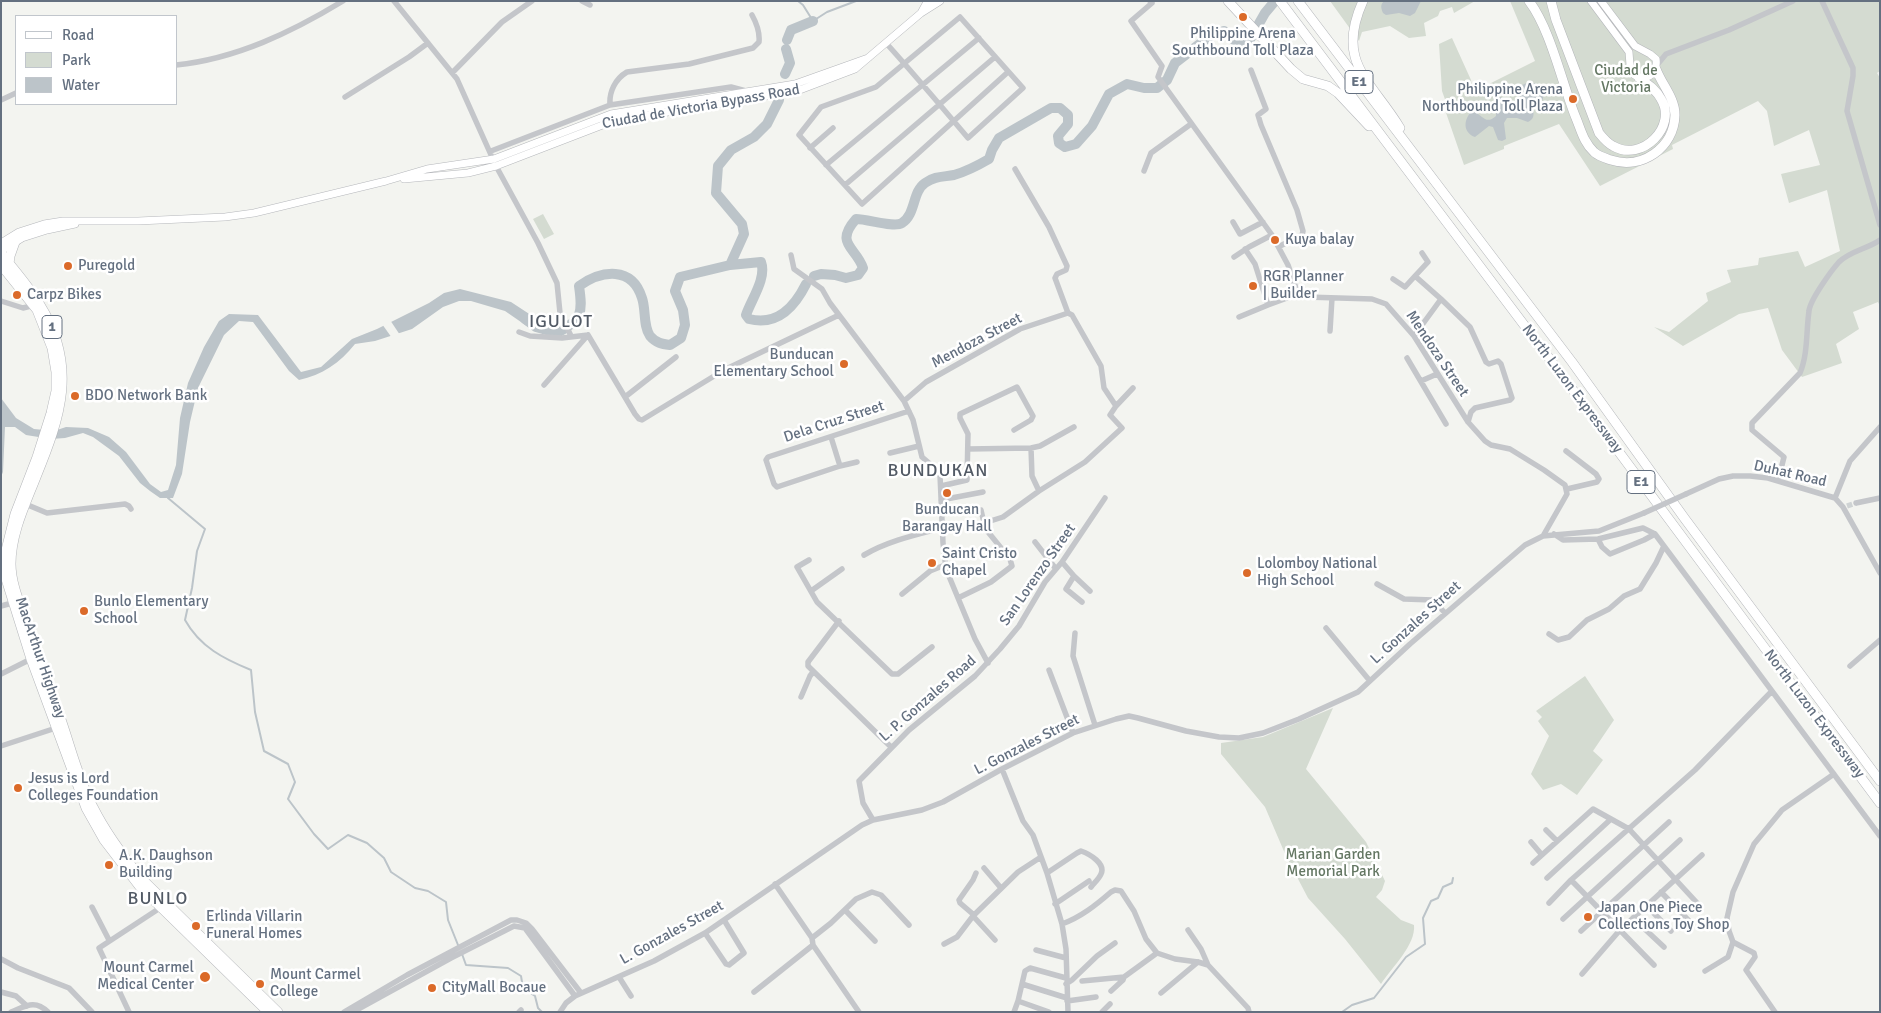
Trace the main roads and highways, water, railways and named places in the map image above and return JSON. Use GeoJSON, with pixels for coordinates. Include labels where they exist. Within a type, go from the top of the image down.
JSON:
{"type":"FeatureCollection","features":[{"type":"Feature","properties":{"kind":"highway"},"geometry":{"type":"LineString","coordinates":[[1228,1],[1291,69],[1304,79],[1328,86],[1338,94],[1401,161]]}},
{"type":"Feature","properties":{"kind":"highway","name":"North Luzon Expressway"},"geometry":{"type":"LineString","coordinates":[[1280,1],[1880,803]]}},
{"type":"Feature","properties":{"kind":"highway"},"geometry":{"type":"LineString","coordinates":[[1363,1],[1353,30],[1352,41],[1358,69],[1392,115],[1420,163]]}},
{"type":"Feature","properties":{"kind":"highway"},"geometry":{"type":"LineString","coordinates":[[1529,1],[1543,25],[1585,142],[1595,153],[1616,162],[1629,163],[1650,157],[1660,151],[1666,143],[1674,123],[1674,106],[1661,83],[1657,67]]}},
{"type":"Feature","properties":{"kind":"highway"},"geometry":{"type":"LineString","coordinates":[[1551,1],[1556,20],[1599,133],[1612,146],[1619,149],[1637,150],[1647,146],[1658,135],[1665,118],[1662,100],[1652,87],[1639,78]]}},
{"type":"Feature","properties":{"kind":"highway","name":"North Luzon Expressway"},"geometry":{"type":"LineString","coordinates":[[1298,2],[1572,362],[1691,527],[1880,781]]}},
{"type":"Feature","properties":{"kind":"highway"},"geometry":{"type":"LineString","coordinates":[[5,265],[15,242]]}},
{"type":"Feature","properties":{"kind":"highway","name":"MacArthur Highway"},"geometry":{"type":"LineString","coordinates":[[1,252],[5,265],[36,304],[54,333],[61,360],[63,380],[61,401],[54,414],[43,451],[22,503],[14,539],[11,566],[15,602],[34,657],[60,727],[104,828],[120,851],[164,905],[268,1012]]}},
{"type":"Feature","properties":{"kind":"highway","name":"MacArthur Highway"},"geometry":{"type":"LineString","coordinates":[[164,905],[278,1012]]}},
{"type":"Feature","properties":{"kind":"main road","name":"Ciudad de Victoria Bypass Road"},"geometry":{"type":"LineString","coordinates":[[921,13],[930,1]]}},
{"type":"Feature","properties":{"kind":"main road","name":"Ciudad de Victoria Bypass Road"},"geometry":{"type":"LineString","coordinates":[[494,159],[613,121],[796,87],[868,58],[921,13],[940,1]]}},
{"type":"Feature","properties":{"kind":"main road"},"geometry":{"type":"LineString","coordinates":[[1592,1],[1629,52],[1633,74],[1639,78],[1649,77],[1657,67],[1656,59],[1635,46],[1601,1]]}},
{"type":"Feature","properties":{"kind":"main road","name":"Ciudad de Victoria Bypass Road"},"geometry":{"type":"LineString","coordinates":[[1,242],[19,232],[44,224],[64,221],[226,217],[254,213],[386,181],[468,173],[494,159],[611,114],[746,91],[766,92]]}},
{"type":"Feature","properties":{"kind":"main road","name":"Ciudad de Victoria Bypass Road"},"geometry":{"type":"LineString","coordinates":[[1,252],[22,238],[85,221]]}},
{"type":"Feature","properties":{"kind":"water"},"geometry":{"type":"Polygon","coordinates":[[[1384,1],[1421,1],[1415,13],[1410,16],[1399,13],[1386,15],[1381,8],[1384,1]]]}},
{"type":"Feature","properties":{"kind":"water"},"geometry":{"type":"Polygon","coordinates":[[[1529,82],[1537,84],[1545,92],[1542,101],[1533,102],[1533,118],[1531,120],[1528,122],[1517,118],[1507,118],[1504,123],[1506,139],[1502,141],[1498,140],[1493,127],[1489,126],[1475,137],[1469,133],[1466,127],[1466,120],[1470,113],[1475,112],[1487,120],[1493,119],[1496,116],[1496,100],[1501,97],[1508,104],[1517,102],[1520,86],[1529,82]]]}},
{"type":"Feature","properties":{"kind":"water"},"geometry":{"type":"Polygon","coordinates":[[[460,289],[511,302],[540,321],[534,331],[505,311],[471,301],[459,301],[443,307],[412,329],[375,341],[355,344],[330,367],[315,375],[299,380],[289,371],[253,322],[239,321],[224,335],[198,388],[190,422],[182,474],[173,498],[160,498],[150,491],[140,483],[119,456],[93,437],[83,433],[65,438],[51,439],[26,435],[15,427],[5,427],[3,472],[1,477],[1,398],[16,418],[34,429],[54,431],[66,427],[88,428],[109,437],[126,452],[150,484],[161,492],[168,490],[176,465],[180,418],[188,383],[204,347],[219,321],[229,314],[258,315],[301,372],[321,367],[352,339],[377,329],[429,303],[444,293],[460,289]]]}},
{"type":"Feature","properties":{"kind":"waterway"},"geometry":{"type":"LineString","coordinates":[[798,1],[803,5],[813,21],[827,12],[856,1]]}},
{"type":"Feature","properties":{"kind":"waterway"},"geometry":{"type":"LineString","coordinates":[[814,276],[821,274],[846,278],[858,275],[863,268],[847,240],[847,234],[856,219],[893,224],[902,223],[910,214],[918,192],[925,183],[936,178],[964,172],[989,159],[999,138],[1051,108],[1060,108],[1068,115],[1068,124],[1058,136],[1059,143],[1065,147],[1076,144],[1092,126],[1109,94],[1127,84],[1144,88],[1157,88],[1167,80],[1175,63],[1210,36],[1224,31],[1237,42],[1249,41],[1265,13],[1275,1]]}},
{"type":"Feature","properties":{"kind":"waterway"},"geometry":{"type":"LineString","coordinates":[[787,40],[791,30],[813,21]]}},
{"type":"Feature","properties":{"kind":"waterway"},"geometry":{"type":"LineString","coordinates":[[785,74],[790,63],[786,49]]}},
{"type":"Feature","properties":{"kind":"waterway"},"geometry":{"type":"LineString","coordinates":[[730,265],[744,234],[742,224],[716,193],[718,166],[731,150],[754,137],[767,124],[779,100]]}},
{"type":"Feature","properties":{"kind":"waterway"},"geometry":{"type":"LineString","coordinates":[[525,319],[536,327],[557,333],[572,324],[579,315],[581,303],[579,286],[597,277],[615,274],[631,280],[637,288],[642,298],[646,327],[650,336],[659,343],[670,345],[681,338],[685,325],[683,310],[675,291],[680,277],[730,265],[761,262],[762,275],[746,315],[749,319],[759,320],[768,320],[784,313],[796,301],[806,284]]}},
{"type":"Feature","properties":{"kind":"waterway"},"geometry":{"type":"LineString","coordinates":[[168,498],[205,529],[197,551],[185,620],[205,645],[231,661],[251,670],[255,712],[264,751],[288,764],[295,782],[288,799],[314,834],[328,849],[348,835],[367,843],[384,858],[391,872],[415,888],[428,891],[446,902],[448,920],[458,945]]}},
{"type":"Feature","properties":{"kind":"waterway"},"geometry":{"type":"LineString","coordinates":[[1342,1012],[1352,1005],[1374,998],[1406,957],[1425,944],[1423,918],[1431,901],[1438,898],[1443,887],[1452,883],[1453,878]]}},
{"type":"Feature","properties":{"kind":"waterway"},"geometry":{"type":"LineString","coordinates":[[462,954],[466,965],[508,968],[521,976],[523,988],[535,996],[538,1008],[542,1012]]}},
{"type":"Feature","properties":{"kind":"tunnel"},"geometry":{"type":"LineString","coordinates":[[1847,506],[1856,503]]}},
{"type":"Feature","properties":{"kind":"place","name":"Philippine Arena Southbound Toll Plaza"},"geometry":{"type":"Point","coordinates":[1243,17]}},
{"type":"Feature","properties":{"kind":"place","name":"Philippine Arena Northbound Toll Plaza"},"geometry":{"type":"Point","coordinates":[1573,99]}},
{"type":"Feature","properties":{"kind":"place","name":"Kuya balay"},"geometry":{"type":"Point","coordinates":[1275,240]}},
{"type":"Feature","properties":{"kind":"place","name":"Puregold"},"geometry":{"type":"Point","coordinates":[68,266]}},
{"type":"Feature","properties":{"kind":"place","name":"RGR Planner | Builder"},"geometry":{"type":"Point","coordinates":[1253,286]}},
{"type":"Feature","properties":{"kind":"place","name":"Carpz Bikes"},"geometry":{"type":"Point","coordinates":[17,295]}},
{"type":"Feature","properties":{"kind":"place","name":"Bunducan Elementary School"},"geometry":{"type":"Point","coordinates":[844,364]}},
{"type":"Feature","properties":{"kind":"place","name":"BDO Network Bank"},"geometry":{"type":"Point","coordinates":[75,396]}},
{"type":"Feature","properties":{"kind":"place","name":"Bunducan Barangay Hall"},"geometry":{"type":"Point","coordinates":[947,493]}},
{"type":"Feature","properties":{"kind":"place","name":"Saint Cristo Chapel"},"geometry":{"type":"Point","coordinates":[932,563]}},
{"type":"Feature","properties":{"kind":"place","name":"Lolomboy National High School"},"geometry":{"type":"Point","coordinates":[1247,573]}},
{"type":"Feature","properties":{"kind":"place","name":"Bunlo Elementary School"},"geometry":{"type":"Point","coordinates":[84,611]}},
{"type":"Feature","properties":{"kind":"place","name":"Jesus is Lord Colleges Foundation"},"geometry":{"type":"Point","coordinates":[18,788]}},
{"type":"Feature","properties":{"kind":"place","name":"A.K. Daughson Building"},"geometry":{"type":"Point","coordinates":[109,865]}},
{"type":"Feature","properties":{"kind":"place","name":"Japan One Piece Collections Toy Shop"},"geometry":{"type":"Point","coordinates":[1588,917]}},
{"type":"Feature","properties":{"kind":"place","name":"Erlinda Villarin Funeral Homes"},"geometry":{"type":"Point","coordinates":[196,926]}},
{"type":"Feature","properties":{"kind":"place","name":"Mount Carmel Medical Center"},"geometry":{"type":"Point","coordinates":[205,977]}},
{"type":"Feature","properties":{"kind":"place","name":"Mount Carmel College"},"geometry":{"type":"Point","coordinates":[260,984]}},
{"type":"Feature","properties":{"kind":"place","name":"CityMall Bocaue"},"geometry":{"type":"Point","coordinates":[432,988]}},
{"type":"Feature","properties":{"kind":"district","name":"IGULOT"},"geometry":{"type":"Point","coordinates":[561,322]}},
{"type":"Feature","properties":{"kind":"district","name":"BUNDUKAN"},"geometry":{"type":"Point","coordinates":[938,471]}},
{"type":"Feature","properties":{"kind":"district","name":"BUNLO"},"geometry":{"type":"Point","coordinates":[158,899]}},
{"type":"Feature","properties":{"kind":"park label","name":"Ciudad de Victoria"},"geometry":{"type":"Point","coordinates":[1626,80]}},
{"type":"Feature","properties":{"kind":"park label","name":"Marian Garden Memorial Park"},"geometry":{"type":"Point","coordinates":[1333,864]}}]}
